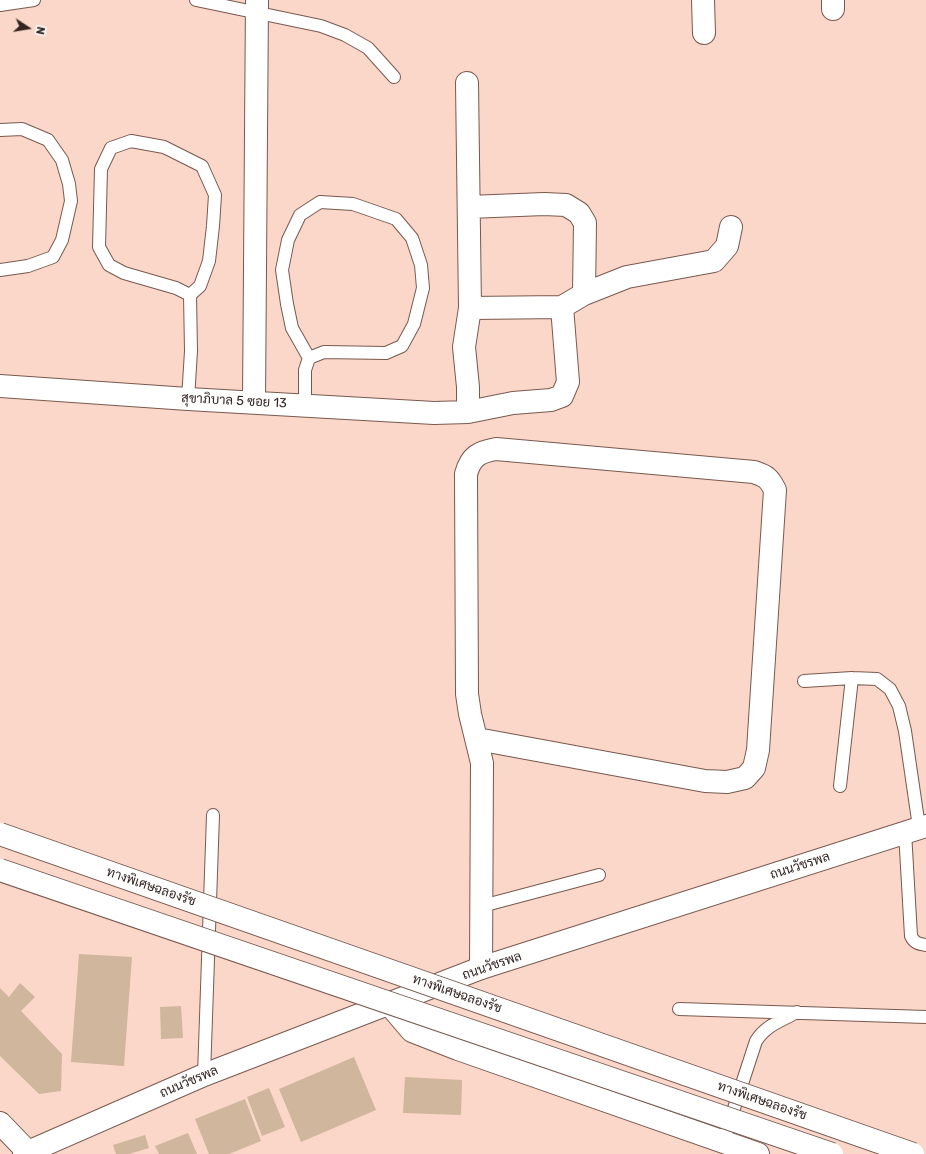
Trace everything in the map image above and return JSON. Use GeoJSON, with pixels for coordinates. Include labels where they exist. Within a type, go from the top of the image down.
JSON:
{"type":"FeatureCollection","features":[{"type":"Feature","properties":{"kind":"main road"},"geometry":{"type":"LineString","coordinates":[[703,0],[704,33]]}},
{"type":"Feature","properties":{"kind":"main road"},"geometry":{"type":"LineString","coordinates":[[254,402],[257,6]]}},
{"type":"Feature","properties":{"kind":"main road"},"geometry":{"type":"LineString","coordinates":[[467,83],[470,308],[464,347],[468,387],[468,412]]}},
{"type":"Feature","properties":{"kind":"main road"},"geometry":{"type":"LineString","coordinates":[[469,207],[544,204],[566,205],[579,213],[585,223],[584,294]]}},
{"type":"Feature","properties":{"kind":"main road"},"geometry":{"type":"LineString","coordinates":[[470,308],[562,307],[584,294],[627,277],[714,261],[727,246],[731,227]]}},
{"type":"Feature","properties":{"kind":"main road","name":"สุขาภิบาล 5 ซอย 13"},"geometry":{"type":"LineString","coordinates":[[0,386],[188,399],[434,413],[468,412],[513,403],[551,400],[562,396],[568,382],[562,307]]}},
{"type":"Feature","properties":{"kind":"main road"},"geometry":{"type":"LineString","coordinates":[[477,739],[705,781],[727,782],[745,778],[754,768],[758,750],[774,498],[774,490],[771,480],[764,475],[754,472],[496,449],[474,456],[468,465],[466,474],[467,686],[470,714],[482,763],[483,784],[481,968]]}},
{"type":"Feature","properties":{"kind":"main road","name":"ถนนวัชรพล"},"geometry":{"type":"LineString","coordinates":[[28,1154],[204,1075],[481,968],[917,828]]}},
{"type":"Feature","properties":{"kind":"main road","name":"ทางพิเศษฉลองรัช"},"geometry":{"type":"LineString","coordinates":[[0,834],[913,1154]]}},
{"type":"Feature","properties":{"kind":"main road"},"geometry":{"type":"LineString","coordinates":[[0,870],[832,1154]]}},
{"type":"Feature","properties":{"kind":"main road"},"geometry":{"type":"LineString","coordinates":[[389,1004],[412,1031],[458,1049],[758,1154]]}},
{"type":"Feature","properties":{"kind":"main road"},"geometry":{"type":"LineString","coordinates":[[0,1123],[28,1154]]}},
{"type":"Feature","properties":{"kind":"lane"},"geometry":{"type":"LineString","coordinates":[[0,5],[34,0]]}},
{"type":"Feature","properties":{"kind":"lane"},"geometry":{"type":"LineString","coordinates":[[196,0],[257,6],[345,35],[368,48],[394,77]]}},
{"type":"Feature","properties":{"kind":"lane"},"geometry":{"type":"LineString","coordinates":[[0,130],[22,129],[48,140],[62,160],[69,184],[71,201],[62,240],[53,257],[28,266],[0,270]]}},
{"type":"Feature","properties":{"kind":"lane"},"geometry":{"type":"LineString","coordinates":[[188,399],[191,352],[190,295],[200,286],[209,261],[215,195],[202,166],[164,147],[131,141],[111,148],[101,168],[100,247],[109,265],[124,273],[176,288],[190,295]]}},
{"type":"Feature","properties":{"kind":"lane"},"geometry":{"type":"LineString","coordinates":[[305,405],[305,370],[309,358],[292,328],[282,270],[288,240],[300,215],[320,202],[353,204],[396,219],[412,238],[422,265],[423,288],[414,324],[402,346],[386,353],[324,352],[309,358]]}},
{"type":"Feature","properties":{"kind":"lane"},"geometry":{"type":"LineString","coordinates":[[840,786],[852,678]]}},
{"type":"Feature","properties":{"kind":"lane"},"geometry":{"type":"LineString","coordinates":[[804,681],[852,678],[877,679],[890,689],[899,706],[906,731],[917,828],[911,936],[913,940],[919,944],[926,945]]}},
{"type":"Feature","properties":{"kind":"lane"},"geometry":{"type":"LineString","coordinates":[[204,1075],[213,815]]}},
{"type":"Feature","properties":{"kind":"lane"},"geometry":{"type":"LineString","coordinates":[[482,906],[599,875]]}},
{"type":"Feature","properties":{"kind":"lane"},"geometry":{"type":"LineString","coordinates":[[679,1009],[926,1017]]}},
{"type":"Feature","properties":{"kind":"lane"},"geometry":{"type":"LineString","coordinates":[[723,1142],[756,1041],[769,1027],[798,1012]]}},
{"type":"Feature","properties":{"kind":"building"},"geometry":{"type":"Polygon","coordinates":[[[79,954],[132,957],[124,1066],[71,1062],[79,954]]]}},
{"type":"Feature","properties":{"kind":"building"},"geometry":{"type":"Polygon","coordinates":[[[20,983],[35,997],[21,1011],[62,1054],[61,1091],[39,1094],[0,1056],[0,988],[9,997],[20,983]]]}},
{"type":"Feature","properties":{"kind":"building"},"geometry":{"type":"Polygon","coordinates":[[[181,1006],[183,1038],[161,1039],[160,1007],[181,1006]]]}},
{"type":"Feature","properties":{"kind":"building"},"geometry":{"type":"Polygon","coordinates":[[[354,1057],[376,1110],[301,1142],[279,1089],[354,1057]]]}},
{"type":"Feature","properties":{"kind":"building"},"geometry":{"type":"Polygon","coordinates":[[[405,1077],[462,1080],[461,1115],[403,1113],[405,1077]]]}},
{"type":"Feature","properties":{"kind":"building"},"geometry":{"type":"Polygon","coordinates":[[[269,1088],[285,1127],[262,1136],[247,1097],[269,1088]]]}},
{"type":"Feature","properties":{"kind":"building"},"geometry":{"type":"Polygon","coordinates":[[[245,1099],[261,1141],[229,1154],[209,1154],[195,1119],[245,1099]]]}},
{"type":"Feature","properties":{"kind":"building"},"geometry":{"type":"Polygon","coordinates":[[[188,1133],[197,1154],[159,1154],[155,1146],[188,1133]]]}},
{"type":"Feature","properties":{"kind":"building"},"geometry":{"type":"Polygon","coordinates":[[[145,1135],[149,1148],[129,1154],[116,1154],[113,1145],[145,1135]]]}}]}
